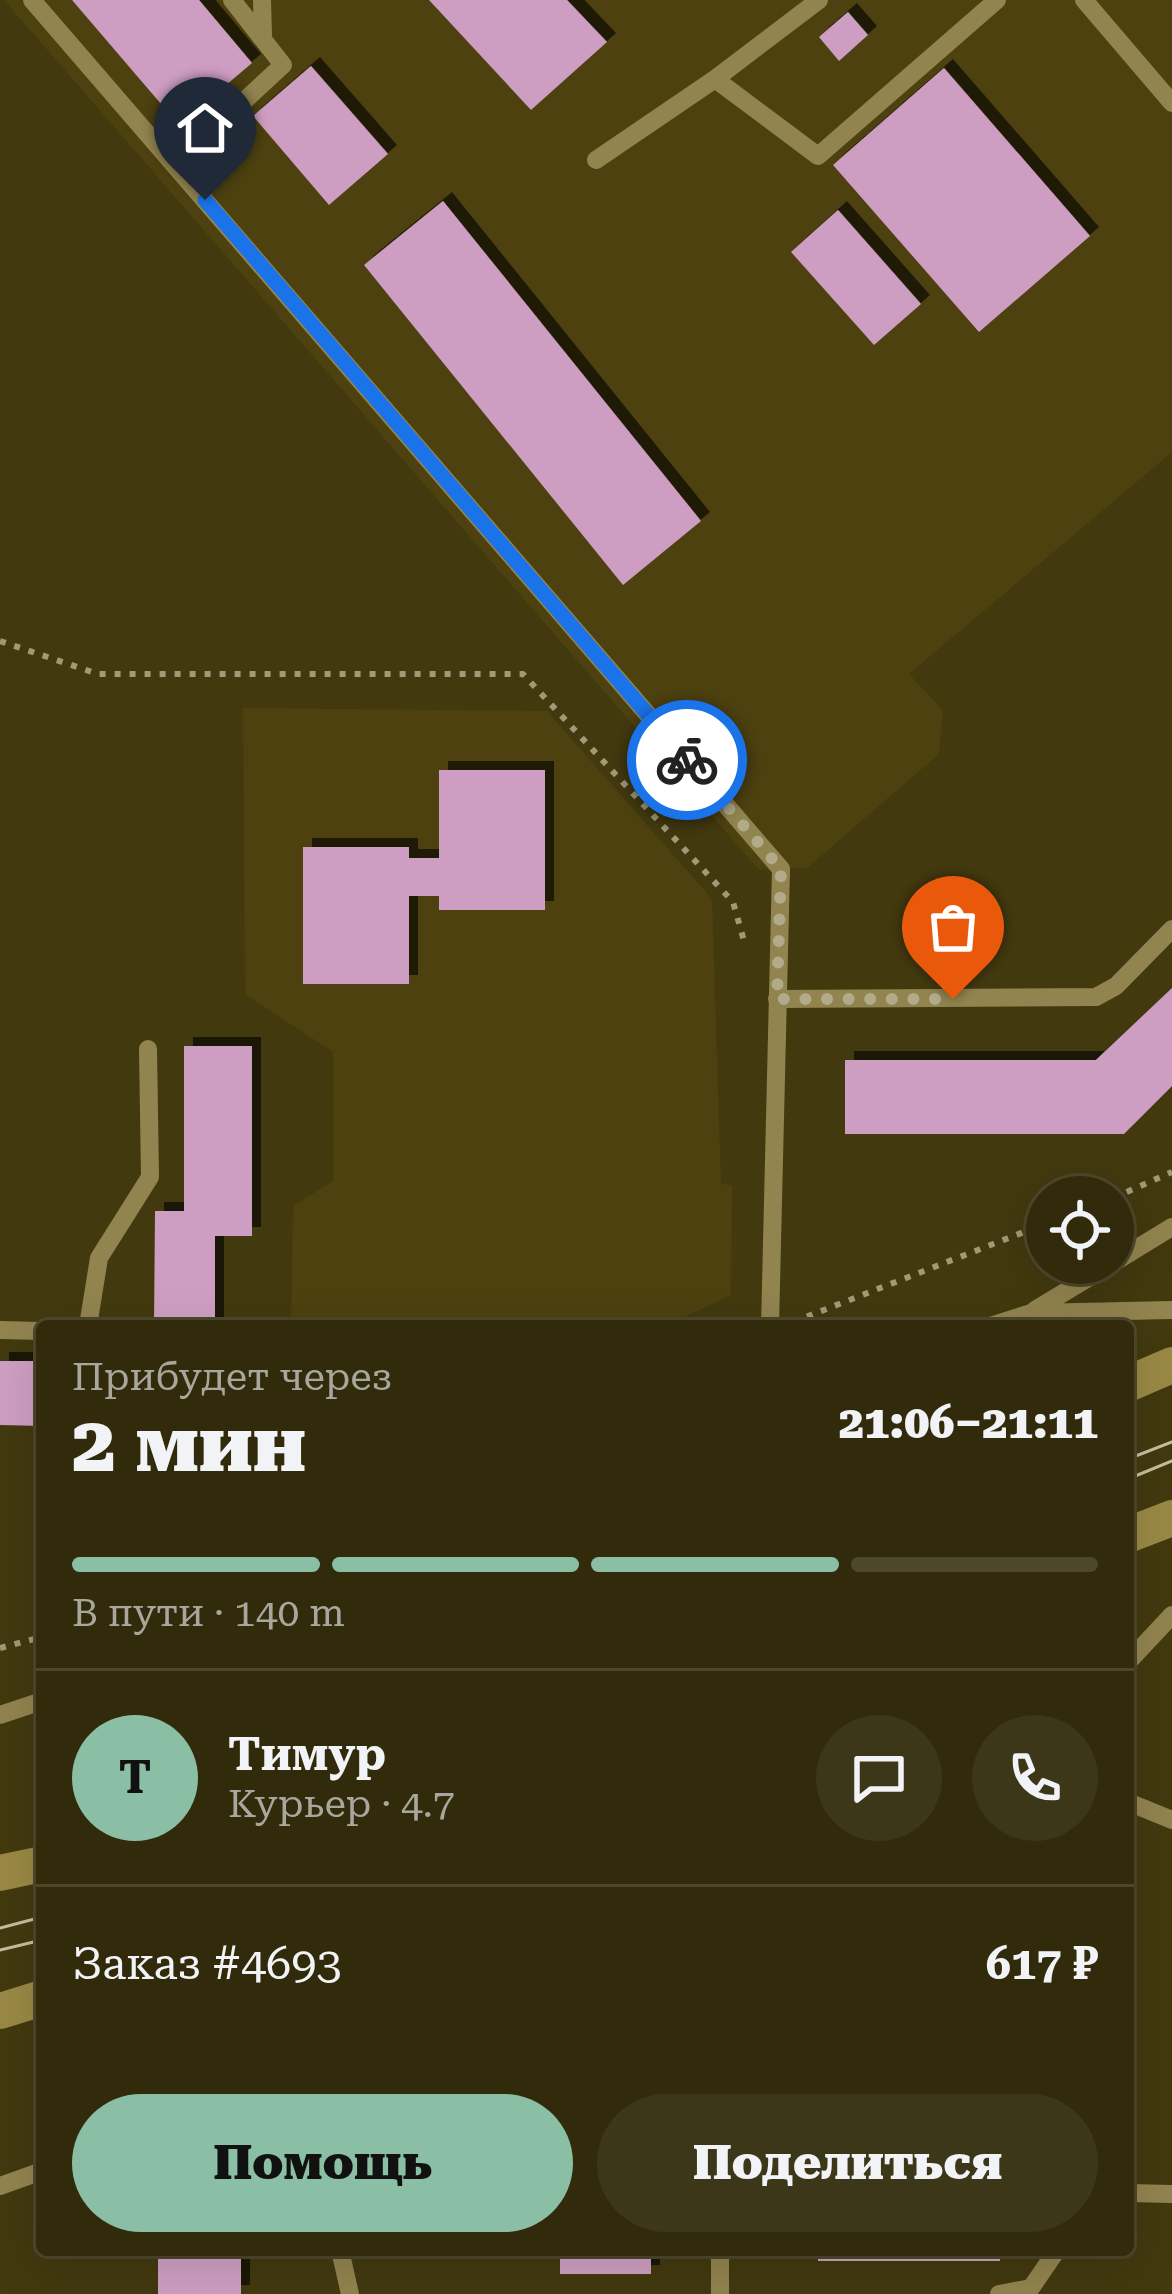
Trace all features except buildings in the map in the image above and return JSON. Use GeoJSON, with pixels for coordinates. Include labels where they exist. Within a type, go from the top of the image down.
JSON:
{"type":"FeatureCollection","features":[{"type":"Feature","properties":{"kind":"main road"},"geometry":{"type":"LineString","coordinates":[[1134,1381],[1172,1365]]}},
{"type":"Feature","properties":{"kind":"main road"},"geometry":{"type":"LineString","coordinates":[[1134,1533],[1172,1518]]}},
{"type":"Feature","properties":{"kind":"main road"},"geometry":{"type":"LineString","coordinates":[[0,1873],[36,1865]]}},
{"type":"Feature","properties":{"kind":"main road"},"geometry":{"type":"LineString","coordinates":[[0,2011],[36,2000]]}},
{"type":"Feature","properties":{"kind":"lane"},"geometry":{"type":"LineString","coordinates":[[32,0],[781,869],[770,1320]]}},
{"type":"Feature","properties":{"kind":"lane"},"geometry":{"type":"LineString","coordinates":[[175,165],[284,65],[232,0]]}},
{"type":"Feature","properties":{"kind":"lane"},"geometry":{"type":"LineString","coordinates":[[262,0],[263,35]]}},
{"type":"Feature","properties":{"kind":"lane"},"geometry":{"type":"LineString","coordinates":[[596,160],[715,79],[818,0]]}},
{"type":"Feature","properties":{"kind":"lane"},"geometry":{"type":"LineString","coordinates":[[715,79],[818,156],[997,0]]}},
{"type":"Feature","properties":{"kind":"lane"},"geometry":{"type":"LineString","coordinates":[[1084,0],[1172,103]]}},
{"type":"Feature","properties":{"kind":"lane"},"geometry":{"type":"LineString","coordinates":[[777,999],[1096,998],[1116,986],[1172,928]]}},
{"type":"Feature","properties":{"kind":"lane"},"geometry":{"type":"LineString","coordinates":[[89,1320],[99,1258],[150,1177],[148,1049]]}},
{"type":"Feature","properties":{"kind":"lane"},"geometry":{"type":"LineString","coordinates":[[1134,1250],[1172,1227]]}},
{"type":"Feature","properties":{"kind":"lane"},"geometry":{"type":"LineString","coordinates":[[1009,1320],[1031,1313],[1079,1284]]}},
{"type":"Feature","properties":{"kind":"lane"},"geometry":{"type":"LineString","coordinates":[[1031,1313],[1172,1310]]}},
{"type":"Feature","properties":{"kind":"lane"},"geometry":{"type":"LineString","coordinates":[[0,1330],[36,1331]]}},
{"type":"Feature","properties":{"kind":"lane"},"geometry":{"type":"LineString","coordinates":[[1134,1655],[1172,1616]]}},
{"type":"Feature","properties":{"kind":"lane"},"geometry":{"type":"LineString","coordinates":[[0,1715],[36,1703]]}},
{"type":"Feature","properties":{"kind":"lane"},"geometry":{"type":"LineString","coordinates":[[1134,1804],[1171,1818]]}},
{"type":"Feature","properties":{"kind":"lane"},"geometry":{"type":"LineString","coordinates":[[0,2186],[36,2173]]}},
{"type":"Feature","properties":{"kind":"lane"},"geometry":{"type":"LineString","coordinates":[[1134,2194],[1172,2194]]}},
{"type":"Feature","properties":{"kind":"lane"},"geometry":{"type":"LineString","coordinates":[[341,2256],[350,2294]]}},
{"type":"Feature","properties":{"kind":"lane"},"geometry":{"type":"LineString","coordinates":[[720,2256],[720,2294]]}},
{"type":"Feature","properties":{"kind":"lane"},"geometry":{"type":"LineString","coordinates":[[999,2294],[1030,2288],[1053,2256]]}},
{"type":"Feature","properties":{"kind":"path"},"geometry":{"type":"LineString","coordinates":[[0,641],[98,674],[523,674],[733,902],[744,941]]}},
{"type":"Feature","properties":{"kind":"path"},"geometry":{"type":"LineString","coordinates":[[1134,1189],[1170,1174],[1172,1186]]}},
{"type":"Feature","properties":{"kind":"path"},"geometry":{"type":"LineString","coordinates":[[799,1320],[1026,1231]]}},
{"type":"Feature","properties":{"kind":"path"},"geometry":{"type":"LineString","coordinates":[[0,1648],[36,1639]]}},
{"type":"Feature","properties":{"kind":"shaded area"},"geometry":{"type":"Polygon","coordinates":[[[4,0],[1172,0],[1172,452],[909,674],[943,710],[939,754],[807,868],[759,870],[4,0]]]}},
{"type":"Feature","properties":{"kind":"shaded area"},"geometry":{"type":"Polygon","coordinates":[[[243,708],[547,711],[712,899],[721,1184],[732,1185],[731,1295],[678,1320],[291,1320],[293,1206],[333,1181],[333,1052],[245,994],[243,708]]]}},
{"type":"Feature","properties":{"kind":"tram line"},"geometry":{"type":"LineString","coordinates":[[1134,1457],[1172,1442]]}},
{"type":"Feature","properties":{"kind":"tram line"},"geometry":{"type":"LineString","coordinates":[[1134,1477],[1172,1461]]}},
{"type":"Feature","properties":{"kind":"tram line"},"geometry":{"type":"LineString","coordinates":[[0,1928],[36,1919]]}},
{"type":"Feature","properties":{"kind":"tram line"},"geometry":{"type":"LineString","coordinates":[[0,1950],[36,1941]]}},
{"type":"Feature","properties":{"kind":"way so far"},"geometry":{"type":"LineString","coordinates":[[687,760],[781,869],[777,999],[953,999]]}},
{"type":"Feature","properties":{"kind":"route"},"geometry":{"type":"LineString","coordinates":[[205,200],[687,760]]}}]}
